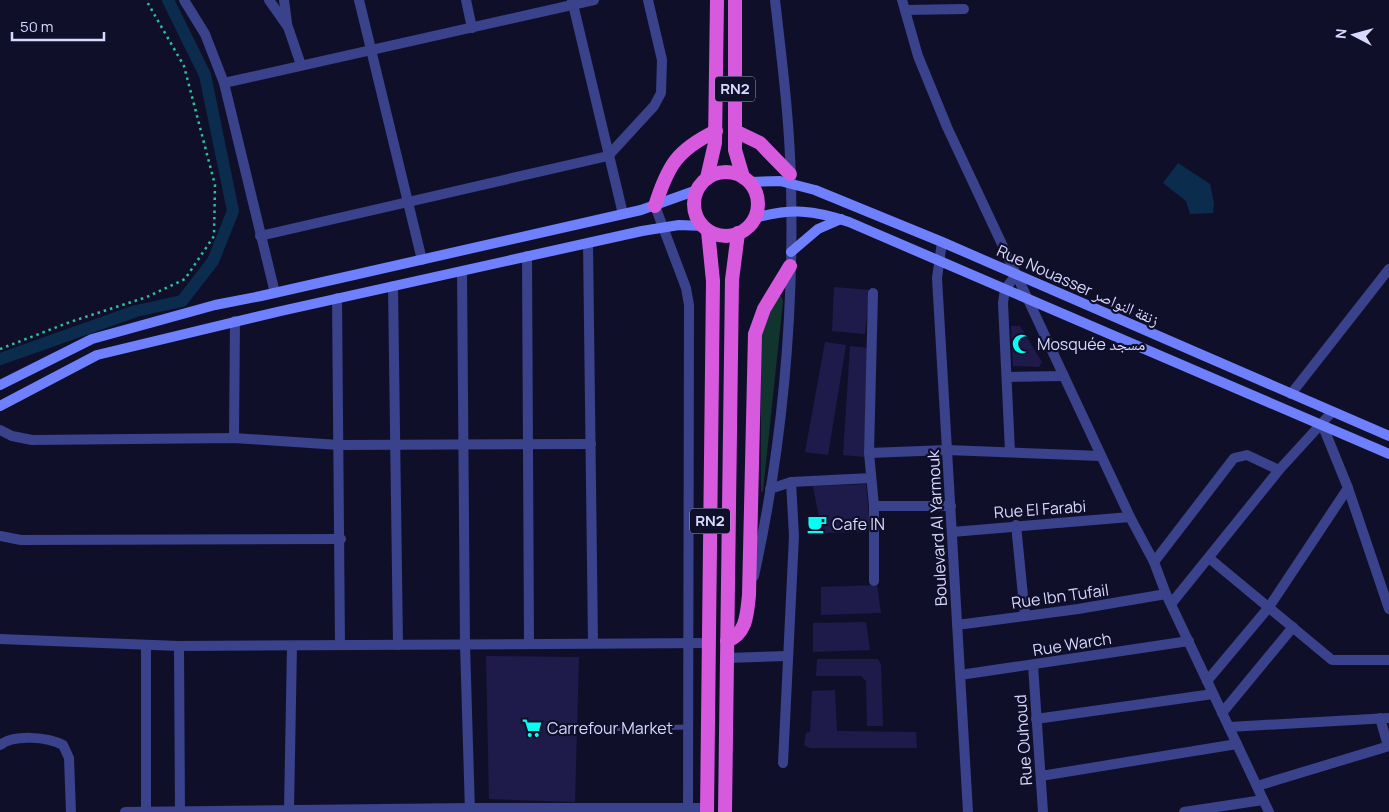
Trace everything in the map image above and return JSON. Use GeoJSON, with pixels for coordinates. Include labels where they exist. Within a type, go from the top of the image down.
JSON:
{"type":"FeatureCollection","features":[{"type":"Feature","properties":{"kind":"highway","name":"RN2"},"geometry":{"type":"LineString","coordinates":[[707,810],[713,281],[705,228],[698,220],[694,205],[697,190],[707,178],[713,155],[716,131],[717,0]]}},
{"type":"Feature","properties":{"kind":"highway","name":"RN2"},"geometry":{"type":"LineString","coordinates":[[735,0],[735,131],[737,159],[746,179],[754,188],[758,203],[755,218]]}},
{"type":"Feature","properties":{"kind":"highway"},"geometry":{"type":"LineString","coordinates":[[655,206],[666,172],[677,156],[691,144],[716,131]]}},
{"type":"Feature","properties":{"kind":"highway"},"geometry":{"type":"LineString","coordinates":[[735,131],[760,142],[791,178]]}},
{"type":"Feature","properties":{"kind":"highway"},"geometry":{"type":"LineString","coordinates":[[707,178],[721,172],[729,172],[746,179]]}},
{"type":"Feature","properties":{"kind":"highway"},"geometry":{"type":"LineString","coordinates":[[705,228],[723,236],[738,233],[755,218]]}},
{"type":"Feature","properties":{"kind":"highway","name":"RN2"},"geometry":{"type":"LineString","coordinates":[[725,812],[732,280],[738,233]]}},
{"type":"Feature","properties":{"kind":"highway"},"geometry":{"type":"LineString","coordinates":[[727,641],[738,635],[743,629],[749,595],[755,334],[767,303],[790,266]]}},
{"type":"Feature","properties":{"kind":"main road","name":"Rue Nouasser زنقة النواصر"},"geometry":{"type":"LineString","coordinates":[[746,179],[791,178],[814,190],[942,242],[1389,436]]}},
{"type":"Feature","properties":{"kind":"main road"},"geometry":{"type":"LineString","coordinates":[[0,385],[92,339],[215,305],[276,293],[623,214],[655,206],[697,190]]}},
{"type":"Feature","properties":{"kind":"main road"},"geometry":{"type":"LineString","coordinates":[[755,218],[791,210],[804,210],[841,219],[1389,454]]}},
{"type":"Feature","properties":{"kind":"main road"},"geometry":{"type":"LineString","coordinates":[[791,252],[818,228],[841,219]]}},
{"type":"Feature","properties":{"kind":"main road"},"geometry":{"type":"LineString","coordinates":[[0,406],[97,355],[236,321],[663,226],[705,228]]}},
{"type":"Feature","properties":{"kind":"street"},"geometry":{"type":"LineString","coordinates":[[184,0],[205,34],[224,83],[260,236],[276,293]]}},
{"type":"Feature","properties":{"kind":"street"},"geometry":{"type":"LineString","coordinates":[[269,0],[288,26]]}},
{"type":"Feature","properties":{"kind":"street"},"geometry":{"type":"LineString","coordinates":[[284,0],[288,26],[302,65]]}},
{"type":"Feature","properties":{"kind":"street"},"geometry":{"type":"LineString","coordinates":[[359,0],[422,260]]}},
{"type":"Feature","properties":{"kind":"street"},"geometry":{"type":"LineString","coordinates":[[466,0],[472,28]]}},
{"type":"Feature","properties":{"kind":"street"},"geometry":{"type":"LineString","coordinates":[[224,83],[472,28],[572,3],[594,0]]}},
{"type":"Feature","properties":{"kind":"street"},"geometry":{"type":"LineString","coordinates":[[260,236],[608,156],[654,106],[661,92],[662,60],[648,0]]}},
{"type":"Feature","properties":{"kind":"street"},"geometry":{"type":"LineString","coordinates":[[749,595],[770,489],[784,376],[791,252],[791,178],[775,0]]}},
{"type":"Feature","properties":{"kind":"street"},"geometry":{"type":"LineString","coordinates":[[572,3],[623,214]]}},
{"type":"Feature","properties":{"kind":"street"},"geometry":{"type":"LineString","coordinates":[[964,9],[903,5],[932,92],[1101,456],[1154,562],[1166,594],[1269,812]]}},
{"type":"Feature","properties":{"kind":"street"},"geometry":{"type":"LineString","coordinates":[[655,206],[686,288],[689,305],[688,811]]}},
{"type":"Feature","properties":{"kind":"street","name":"Boulevard Al Yarmouk"},"geometry":{"type":"LineString","coordinates":[[942,242],[938,261],[968,812]]}},
{"type":"Feature","properties":{"kind":"street"},"geometry":{"type":"LineString","coordinates":[[588,243],[593,643]]}},
{"type":"Feature","properties":{"kind":"street"},"geometry":{"type":"LineString","coordinates":[[527,256],[529,644]]}},
{"type":"Feature","properties":{"kind":"street"},"geometry":{"type":"LineString","coordinates":[[1291,394],[1389,269]]}},
{"type":"Feature","properties":{"kind":"street"},"geometry":{"type":"LineString","coordinates":[[462,271],[464,644],[470,810]]}},
{"type":"Feature","properties":{"kind":"street"},"geometry":{"type":"LineString","coordinates":[[1010,452],[1003,309],[1005,289],[1016,275]]}},
{"type":"Feature","properties":{"kind":"street"},"geometry":{"type":"LineString","coordinates":[[393,286],[398,645]]}},
{"type":"Feature","properties":{"kind":"street"},"geometry":{"type":"LineString","coordinates":[[873,293],[869,453],[874,506],[874,581]]}},
{"type":"Feature","properties":{"kind":"street"},"geometry":{"type":"LineString","coordinates":[[337,298],[340,645]]}},
{"type":"Feature","properties":{"kind":"street"},"geometry":{"type":"LineString","coordinates":[[234,438],[236,321]]}},
{"type":"Feature","properties":{"kind":"street"},"geometry":{"type":"LineString","coordinates":[[1007,377],[1064,376]]}},
{"type":"Feature","properties":{"kind":"street"},"geometry":{"type":"LineString","coordinates":[[1171,604],[1279,470],[1332,412]]}},
{"type":"Feature","properties":{"kind":"street"},"geometry":{"type":"LineString","coordinates":[[1322,424],[1387,591],[1389,609]]}},
{"type":"Feature","properties":{"kind":"street"},"geometry":{"type":"LineString","coordinates":[[0,430],[12,436],[32,440],[234,438],[339,445],[591,444]]}},
{"type":"Feature","properties":{"kind":"street"},"geometry":{"type":"LineString","coordinates":[[869,453],[947,450],[1101,456]]}},
{"type":"Feature","properties":{"kind":"street"},"geometry":{"type":"LineString","coordinates":[[1154,562],[1234,458],[1247,455],[1279,470]]}},
{"type":"Feature","properties":{"kind":"street"},"geometry":{"type":"LineString","coordinates":[[770,489],[791,482],[871,478]]}},
{"type":"Feature","properties":{"kind":"street"},"geometry":{"type":"LineString","coordinates":[[783,763],[794,536],[791,482]]}},
{"type":"Feature","properties":{"kind":"street"},"geometry":{"type":"LineString","coordinates":[[1207,681],[1269,606],[1348,488]]}},
{"type":"Feature","properties":{"kind":"street"},"geometry":{"type":"LineString","coordinates":[[874,506],[951,506]]}},
{"type":"Feature","properties":{"kind":"street","name":"Rue El Farabi"},"geometry":{"type":"LineString","coordinates":[[952,532],[1016,525],[1130,517]]}},
{"type":"Feature","properties":{"kind":"street"},"geometry":{"type":"LineString","coordinates":[[1016,525],[1025,616]]}},
{"type":"Feature","properties":{"kind":"street"},"geometry":{"type":"LineString","coordinates":[[0,536],[21,540],[340,539]]}},
{"type":"Feature","properties":{"kind":"street"},"geometry":{"type":"LineString","coordinates":[[1209,558],[1332,660],[1389,660]]}},
{"type":"Feature","properties":{"kind":"street","name":"Rue Ibn Tufail"},"geometry":{"type":"LineString","coordinates":[[957,625],[1166,594]]}},
{"type":"Feature","properties":{"kind":"street"},"geometry":{"type":"LineString","coordinates":[[1222,713],[1293,627]]}},
{"type":"Feature","properties":{"kind":"street"},"geometry":{"type":"LineString","coordinates":[[0,640],[146,646],[709,643]]}},
{"type":"Feature","properties":{"kind":"street","name":"Rue Warch"},"geometry":{"type":"LineString","coordinates":[[960,675],[1189,641]]}},
{"type":"Feature","properties":{"kind":"street"},"geometry":{"type":"LineString","coordinates":[[0,646],[16,642]]}},
{"type":"Feature","properties":{"kind":"street"},"geometry":{"type":"LineString","coordinates":[[146,646],[146,812]]}},
{"type":"Feature","properties":{"kind":"street"},"geometry":{"type":"LineString","coordinates":[[179,646],[180,812]]}},
{"type":"Feature","properties":{"kind":"street"},"geometry":{"type":"LineString","coordinates":[[289,810],[292,646]]}},
{"type":"Feature","properties":{"kind":"street"},"geometry":{"type":"LineString","coordinates":[[727,658],[787,656]]}},
{"type":"Feature","properties":{"kind":"street","name":"Rue Ouhoud"},"geometry":{"type":"LineString","coordinates":[[1032,665],[1043,812]]}},
{"type":"Feature","properties":{"kind":"street"},"geometry":{"type":"LineString","coordinates":[[1036,719],[1213,694]]}},
{"type":"Feature","properties":{"kind":"street"},"geometry":{"type":"LineString","coordinates":[[1229,727],[1384,718],[1388,746],[1257,786]]}},
{"type":"Feature","properties":{"kind":"street"},"geometry":{"type":"LineString","coordinates":[[0,745],[13,738],[56,741],[63,745],[69,758],[71,812]]}},
{"type":"Feature","properties":{"kind":"street"},"geometry":{"type":"LineString","coordinates":[[1041,776],[1237,744]]}},
{"type":"Feature","properties":{"kind":"street"},"geometry":{"type":"LineString","coordinates":[[1184,812],[1263,800]]}},
{"type":"Feature","properties":{"kind":"street"},"geometry":{"type":"LineString","coordinates":[[125,812],[707,810]]}},
{"type":"Feature","properties":{"kind":"lane"},"geometry":{"type":"LineString","coordinates":[[597,729],[688,727]]}},
{"type":"Feature","properties":{"kind":"path"},"geometry":{"type":"LineString","coordinates":[[0,349],[70,322],[147,297],[185,279],[214,236],[215,185],[184,66],[146,0]]}},
{"type":"Feature","properties":{"kind":"green space"},"geometry":{"type":"Polygon","coordinates":[[[776,296],[781,296],[783,301],[763,491],[761,492],[761,331],[776,296]]]}},
{"type":"Feature","properties":{"kind":"water"},"geometry":{"type":"Polygon","coordinates":[[[1178,163],[1210,184],[1214,203],[1213,213],[1190,214],[1186,201],[1163,183],[1178,163]]]}},
{"type":"Feature","properties":{"kind":"building"},"geometry":{"type":"Polygon","coordinates":[[[834,287],[870,290],[865,334],[832,331],[834,287]]]}},
{"type":"Feature","properties":{"kind":"building","name":"Mosquée مسجد"},"geometry":{"type":"Polygon","coordinates":[[[1011,326],[1020,326],[1042,362],[1039,367],[1013,366],[1011,326]]]}},
{"type":"Feature","properties":{"kind":"building"},"geometry":{"type":"Polygon","coordinates":[[[825,342],[846,345],[828,455],[805,452],[825,342]]]}},
{"type":"Feature","properties":{"kind":"building"},"geometry":{"type":"Polygon","coordinates":[[[850,346],[868,348],[864,457],[843,455],[850,346]]]}},
{"type":"Feature","properties":{"kind":"building"},"geometry":{"type":"Polygon","coordinates":[[[866,484],[870,528],[859,532],[822,533],[813,486],[866,484]]]}},
{"type":"Feature","properties":{"kind":"building"},"geometry":{"type":"Polygon","coordinates":[[[877,585],[881,613],[821,615],[821,587],[877,585]]]}},
{"type":"Feature","properties":{"kind":"building"},"geometry":{"type":"Polygon","coordinates":[[[866,622],[870,650],[813,652],[813,623],[866,622]]]}},
{"type":"Feature","properties":{"kind":"building","name":"Carrefour Market"},"geometry":{"type":"Polygon","coordinates":[[[486,656],[579,657],[575,802],[489,799],[486,656]]]}},
{"type":"Feature","properties":{"kind":"building"},"geometry":{"type":"Polygon","coordinates":[[[817,659],[878,659],[881,665],[883,726],[867,726],[866,681],[861,676],[816,676],[817,659]]]}},
{"type":"Feature","properties":{"kind":"building"},"geometry":{"type":"Polygon","coordinates":[[[835,690],[837,731],[916,732],[917,748],[810,748],[804,745],[806,733],[810,732],[812,691],[835,690]]]}},
{"type":"Feature","properties":{"kind":"waterway"},"geometry":{"type":"LineString","coordinates":[[0,359],[136,311],[182,301],[213,261],[233,211],[205,75],[168,0]]}},
{"type":"Feature","properties":{"kind":"place","name":"Mosquée مسجد"},"geometry":{"type":"Point","coordinates":[1022,344]}},
{"type":"Feature","properties":{"kind":"place","name":"Cafe IN"},"geometry":{"type":"Point","coordinates":[817,524]}},
{"type":"Feature","properties":{"kind":"place","name":"Carrefour Market"},"geometry":{"type":"Point","coordinates":[532,728]}}]}
